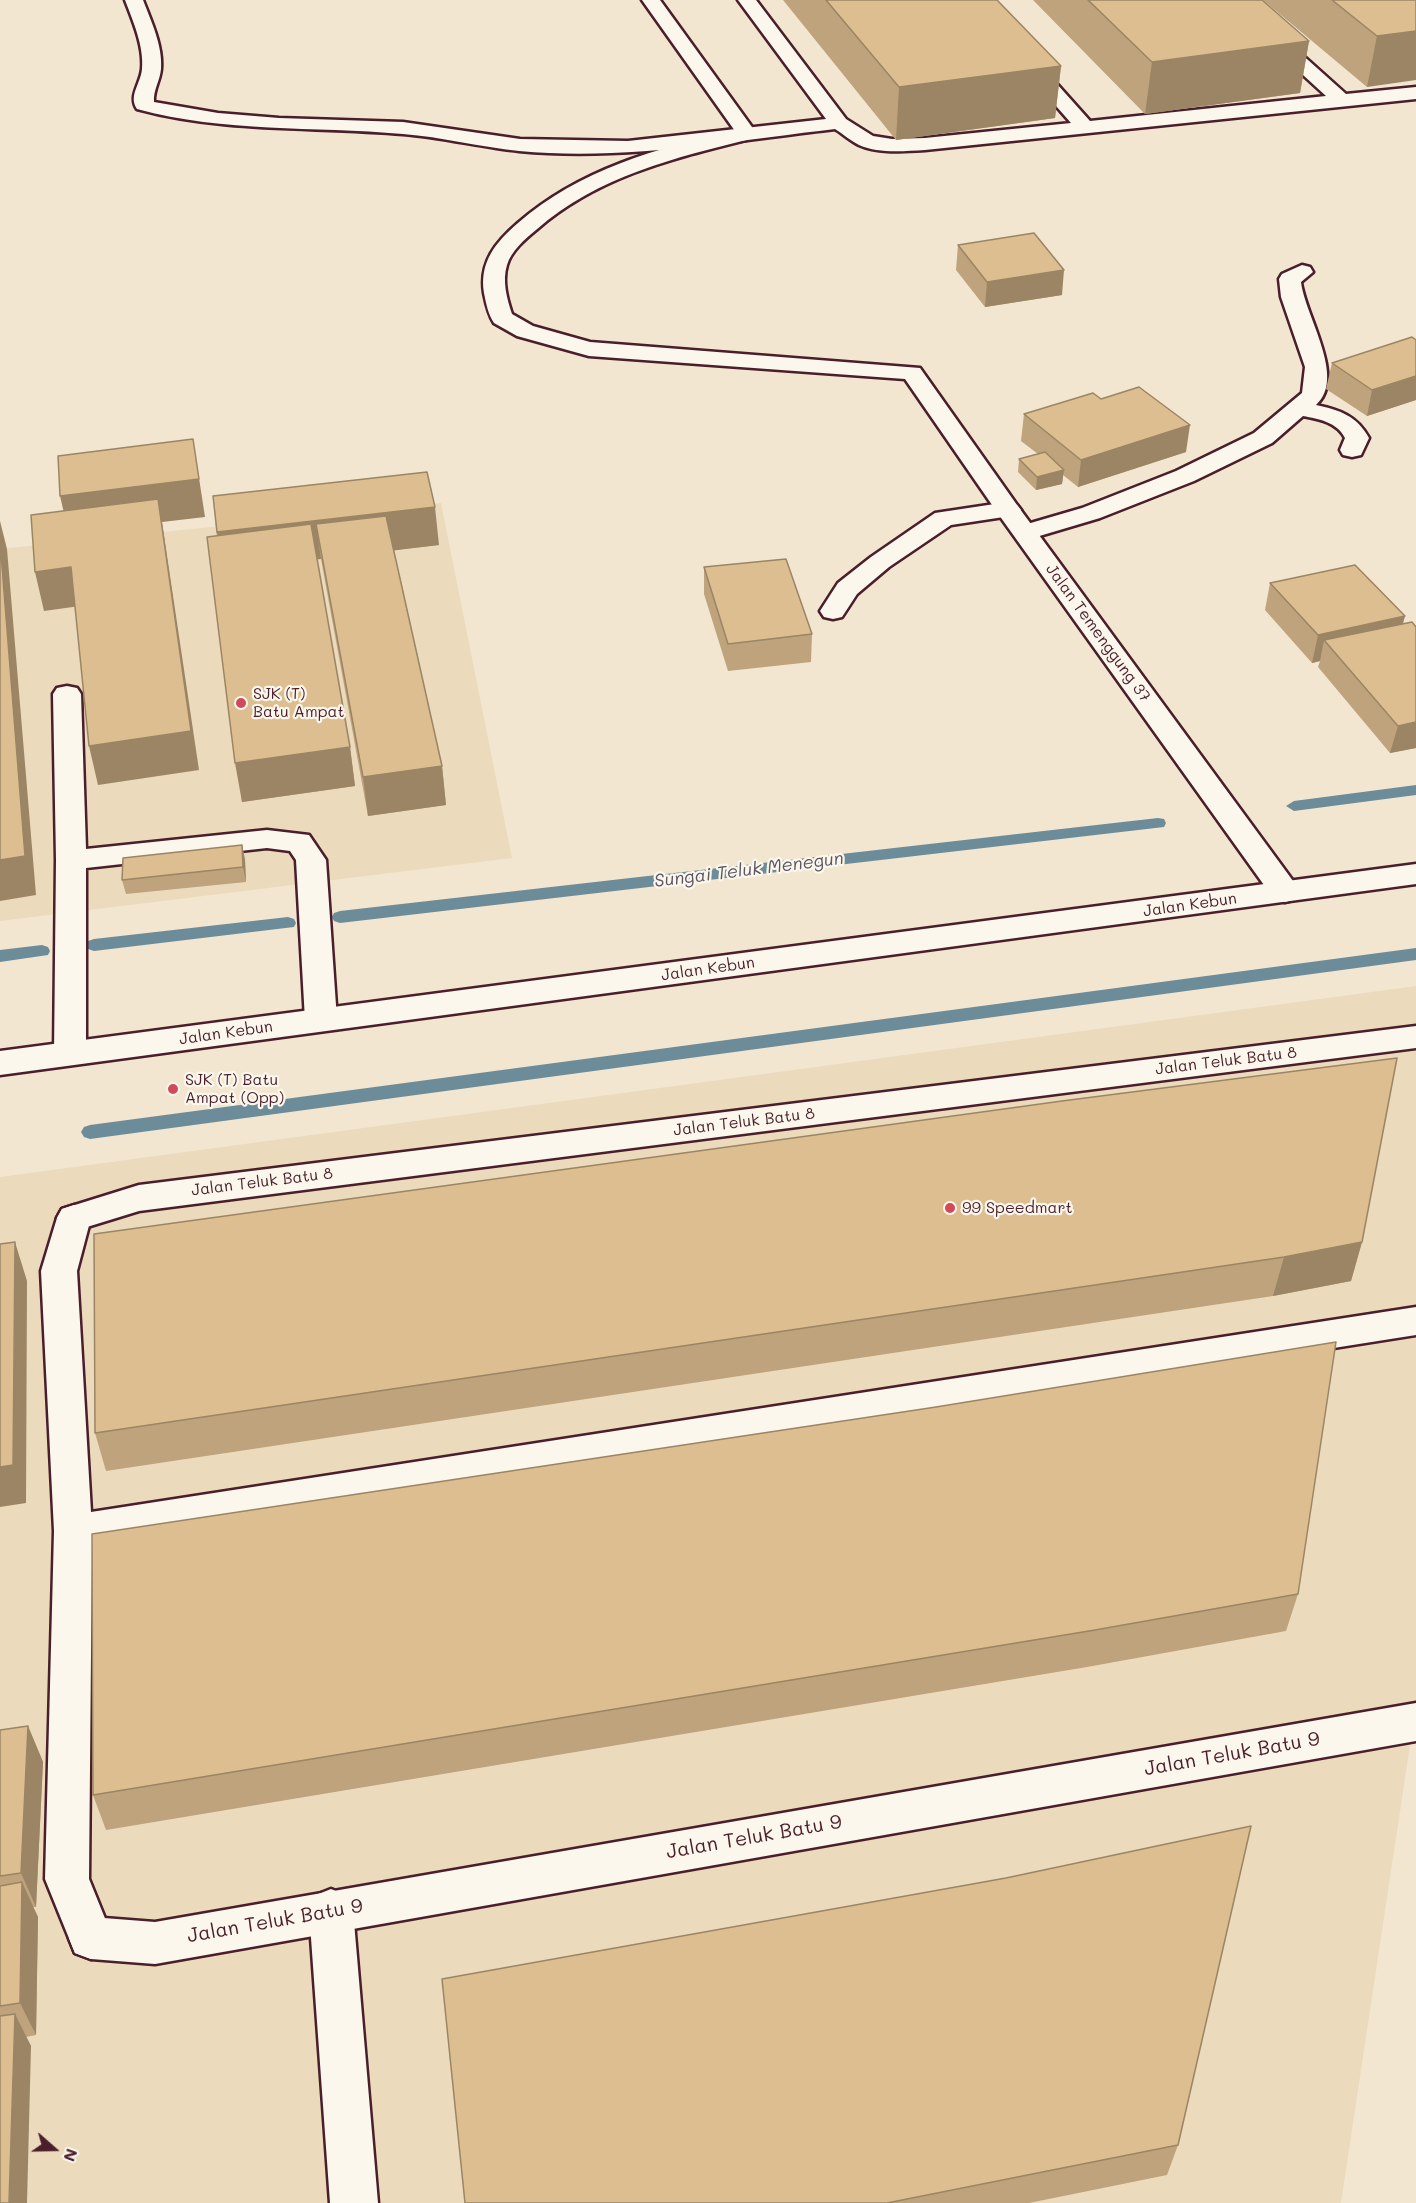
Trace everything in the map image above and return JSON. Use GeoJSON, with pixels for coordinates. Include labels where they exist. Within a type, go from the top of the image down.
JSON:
{"type":"FeatureCollection","features":[{"type":"Feature","properties":{"kind":"street"},"geometry":{"type":"LineString","coordinates":[[134,0],[148,37],[152,73],[142,92],[144,105],[170,112],[279,124],[403,128],[520,144],[628,147],[839,123]]}},
{"type":"Feature","properties":{"kind":"street"},"geometry":{"type":"LineString","coordinates":[[651,0],[747,134]]}},
{"type":"Feature","properties":{"kind":"street"},"geometry":{"type":"LineString","coordinates":[[747,0],[839,123],[867,141],[892,145],[925,144],[1416,93]]}},
{"type":"Feature","properties":{"kind":"street"},"geometry":{"type":"LineString","coordinates":[[972,0],[1086,128]]}},
{"type":"Feature","properties":{"kind":"street"},"geometry":{"type":"LineString","coordinates":[[1230,0],[1342,101]]}},
{"type":"Feature","properties":{"kind":"street","name":"Jalan Temenggung 37"},"geometry":{"type":"LineString","coordinates":[[747,134],[663,153],[599,177],[559,201],[525,226],[497,261],[494,291],[502,318],[525,331],[589,349],[711,360],[784,362],[912,373],[1008,510],[1285,892]]}},
{"type":"Feature","properties":{"kind":"street"},"geometry":{"type":"LineString","coordinates":[[1026,532],[1091,513],[1185,476],[1263,438],[1313,395],[1317,366],[1292,297],[1290,279],[1302,272]]}},
{"type":"Feature","properties":{"kind":"street"},"geometry":{"type":"LineString","coordinates":[[1297,408],[1336,417],[1353,429],[1357,438],[1352,450]]}},
{"type":"Feature","properties":{"kind":"street"},"geometry":{"type":"LineString","coordinates":[[833,611],[847,589],[880,562],[944,518],[1008,510]]}},
{"type":"Feature","properties":{"kind":"street"},"geometry":{"type":"LineString","coordinates":[[67,694],[71,860],[70,1054]]}},
{"type":"Feature","properties":{"kind":"street"},"geometry":{"type":"LineString","coordinates":[[71,860],[267,839],[299,843],[311,860],[321,1020]]}},
{"type":"Feature","properties":{"kind":"street","name":"Jalan Kebun"},"geometry":{"type":"LineString","coordinates":[[0,1063],[1416,874]]}},
{"type":"Feature","properties":{"kind":"street","name":"Jalan Teluk Batu 8"},"geometry":{"type":"LineString","coordinates":[[73,1531],[59,1271],[74,1218],[139,1198],[1416,1037]]}},
{"type":"Feature","properties":{"kind":"street"},"geometry":{"type":"LineString","coordinates":[[73,1531],[1416,1321]]}},
{"type":"Feature","properties":{"kind":"street","name":"Jalan Teluk Batu 9"},"geometry":{"type":"LineString","coordinates":[[73,1531],[67,1879],[91,1938],[155,1942],[1416,1722]]}},
{"type":"Feature","properties":{"kind":"street"},"geometry":{"type":"LineString","coordinates":[[331,1910],[354,2203]]}},
{"type":"Feature","properties":{"kind":"shaded area","name":"SJK (T) Batu Ampat"},"geometry":{"type":"Polygon","coordinates":[[[441,503],[512,858],[0,921],[0,549],[441,503]]]}},
{"type":"Feature","properties":{"kind":"shaded area"},"geometry":{"type":"Polygon","coordinates":[[[1416,986],[1416,1705],[1341,2203],[0,2203],[0,1177],[1416,986]]]}},
{"type":"Feature","properties":{"kind":"building"},"geometry":{"type":"Polygon","coordinates":[[[826,0],[997,0],[1061,66],[899,87],[826,0]]]}},
{"type":"Feature","properties":{"kind":"building"},"geometry":{"type":"Polygon","coordinates":[[[1088,0],[1262,0],[1309,41],[1152,62],[1088,0]]]}},
{"type":"Feature","properties":{"kind":"building"},"geometry":{"type":"Polygon","coordinates":[[[1332,0],[1416,0],[1416,31],[1377,36],[1332,0]]]}},
{"type":"Feature","properties":{"kind":"building"},"geometry":{"type":"Polygon","coordinates":[[[1034,233],[1064,270],[987,282],[958,245],[1034,233]]]}},
{"type":"Feature","properties":{"kind":"building"},"geometry":{"type":"Polygon","coordinates":[[[1412,337],[1416,340],[1416,376],[1372,390],[1332,363],[1412,337]]]}},
{"type":"Feature","properties":{"kind":"building"},"geometry":{"type":"Polygon","coordinates":[[[1139,387],[1190,425],[1081,460],[1024,414],[1093,393],[1101,399],[1139,387]]]}},
{"type":"Feature","properties":{"kind":"building"},"geometry":{"type":"Polygon","coordinates":[[[193,439],[199,479],[60,496],[58,456],[193,439]]]}},
{"type":"Feature","properties":{"kind":"building"},"geometry":{"type":"Polygon","coordinates":[[[1045,452],[1064,470],[1037,477],[1019,459],[1045,452]]]}},
{"type":"Feature","properties":{"kind":"building"},"geometry":{"type":"Polygon","coordinates":[[[427,472],[435,507],[217,532],[213,496],[427,472]]]}},
{"type":"Feature","properties":{"kind":"building"},"geometry":{"type":"Polygon","coordinates":[[[158,499],[191,731],[89,746],[71,567],[35,572],[31,515],[158,499]]]}},
{"type":"Feature","properties":{"kind":"building"},"geometry":{"type":"Polygon","coordinates":[[[386,516],[442,766],[363,777],[316,524],[386,516]]]}},
{"type":"Feature","properties":{"kind":"building"},"geometry":{"type":"Polygon","coordinates":[[[311,524],[350,747],[235,763],[207,537],[311,524]]]}},
{"type":"Feature","properties":{"kind":"building"},"geometry":{"type":"Polygon","coordinates":[[[0,541],[25,856],[0,860],[0,541]]]}},
{"type":"Feature","properties":{"kind":"building"},"geometry":{"type":"Polygon","coordinates":[[[786,559],[812,634],[728,644],[704,567],[786,559]]]}},
{"type":"Feature","properties":{"kind":"building"},"geometry":{"type":"Polygon","coordinates":[[[1355,565],[1405,616],[1318,635],[1270,583],[1355,565]]]}},
{"type":"Feature","properties":{"kind":"building"},"geometry":{"type":"Polygon","coordinates":[[[1412,622],[1416,627],[1416,722],[1398,726],[1324,640],[1412,622]]]}},
{"type":"Feature","properties":{"kind":"building"},"geometry":{"type":"Polygon","coordinates":[[[242,845],[243,867],[122,880],[123,858],[242,845]]]}},
{"type":"Feature","properties":{"kind":"building"},"geometry":{"type":"Polygon","coordinates":[[[1397,1058],[1362,1242],[1284,1257],[95,1433],[94,1234],[1062,1101],[1397,1058]]]}},
{"type":"Feature","properties":{"kind":"building"},"geometry":{"type":"Polygon","coordinates":[[[15,1242],[13,1465],[0,1467],[0,1244],[15,1242]]]}},
{"type":"Feature","properties":{"kind":"building"},"geometry":{"type":"Polygon","coordinates":[[[1336,1342],[1298,1594],[1095,1630],[93,1795],[92,1534],[936,1407],[1336,1342]]]}},
{"type":"Feature","properties":{"kind":"building"},"geometry":{"type":"Polygon","coordinates":[[[28,1726],[21,1873],[0,1876],[0,1730],[28,1726]]]}},
{"type":"Feature","properties":{"kind":"building"},"geometry":{"type":"Polygon","coordinates":[[[1251,1826],[1178,2145],[887,2203],[465,2203],[442,1979],[1006,1878],[1251,1826]]]}},
{"type":"Feature","properties":{"kind":"building"},"geometry":{"type":"Polygon","coordinates":[[[22,1882],[20,2003],[0,2006],[0,1886],[22,1882]]]}},
{"type":"Feature","properties":{"kind":"building"},"geometry":{"type":"Polygon","coordinates":[[[15,2014],[9,2203],[0,2203],[0,2016],[15,2014]]]}},
{"type":"Feature","properties":{"kind":"waterway","name":"Sungai Teluk Menegun"},"geometry":{"type":"LineString","coordinates":[[1294,806],[1416,790]]}},
{"type":"Feature","properties":{"kind":"waterway","name":"Sungai Teluk Menegun"},"geometry":{"type":"LineString","coordinates":[[340,917],[1158,823]]}},
{"type":"Feature","properties":{"kind":"waterway","name":"Sungai Teluk Menegun"},"geometry":{"type":"LineString","coordinates":[[94,945],[288,923]]}},
{"type":"Feature","properties":{"kind":"waterway","name":"Sungai Teluk Menegun"},"geometry":{"type":"LineString","coordinates":[[0,956],[42,951]]}},
{"type":"Feature","properties":{"kind":"waterway"},"geometry":{"type":"LineString","coordinates":[[90,1132],[1416,954]]}},
{"type":"Feature","properties":{"kind":"place","name":"SJK (T) Batu Ampat"},"geometry":{"type":"Point","coordinates":[241,703]}},
{"type":"Feature","properties":{"kind":"place","name":"SJK (T) Batu Ampat (Opp)"},"geometry":{"type":"Point","coordinates":[173,1089]}},
{"type":"Feature","properties":{"kind":"place","name":"99 Speedmart"},"geometry":{"type":"Point","coordinates":[950,1208]}}]}
